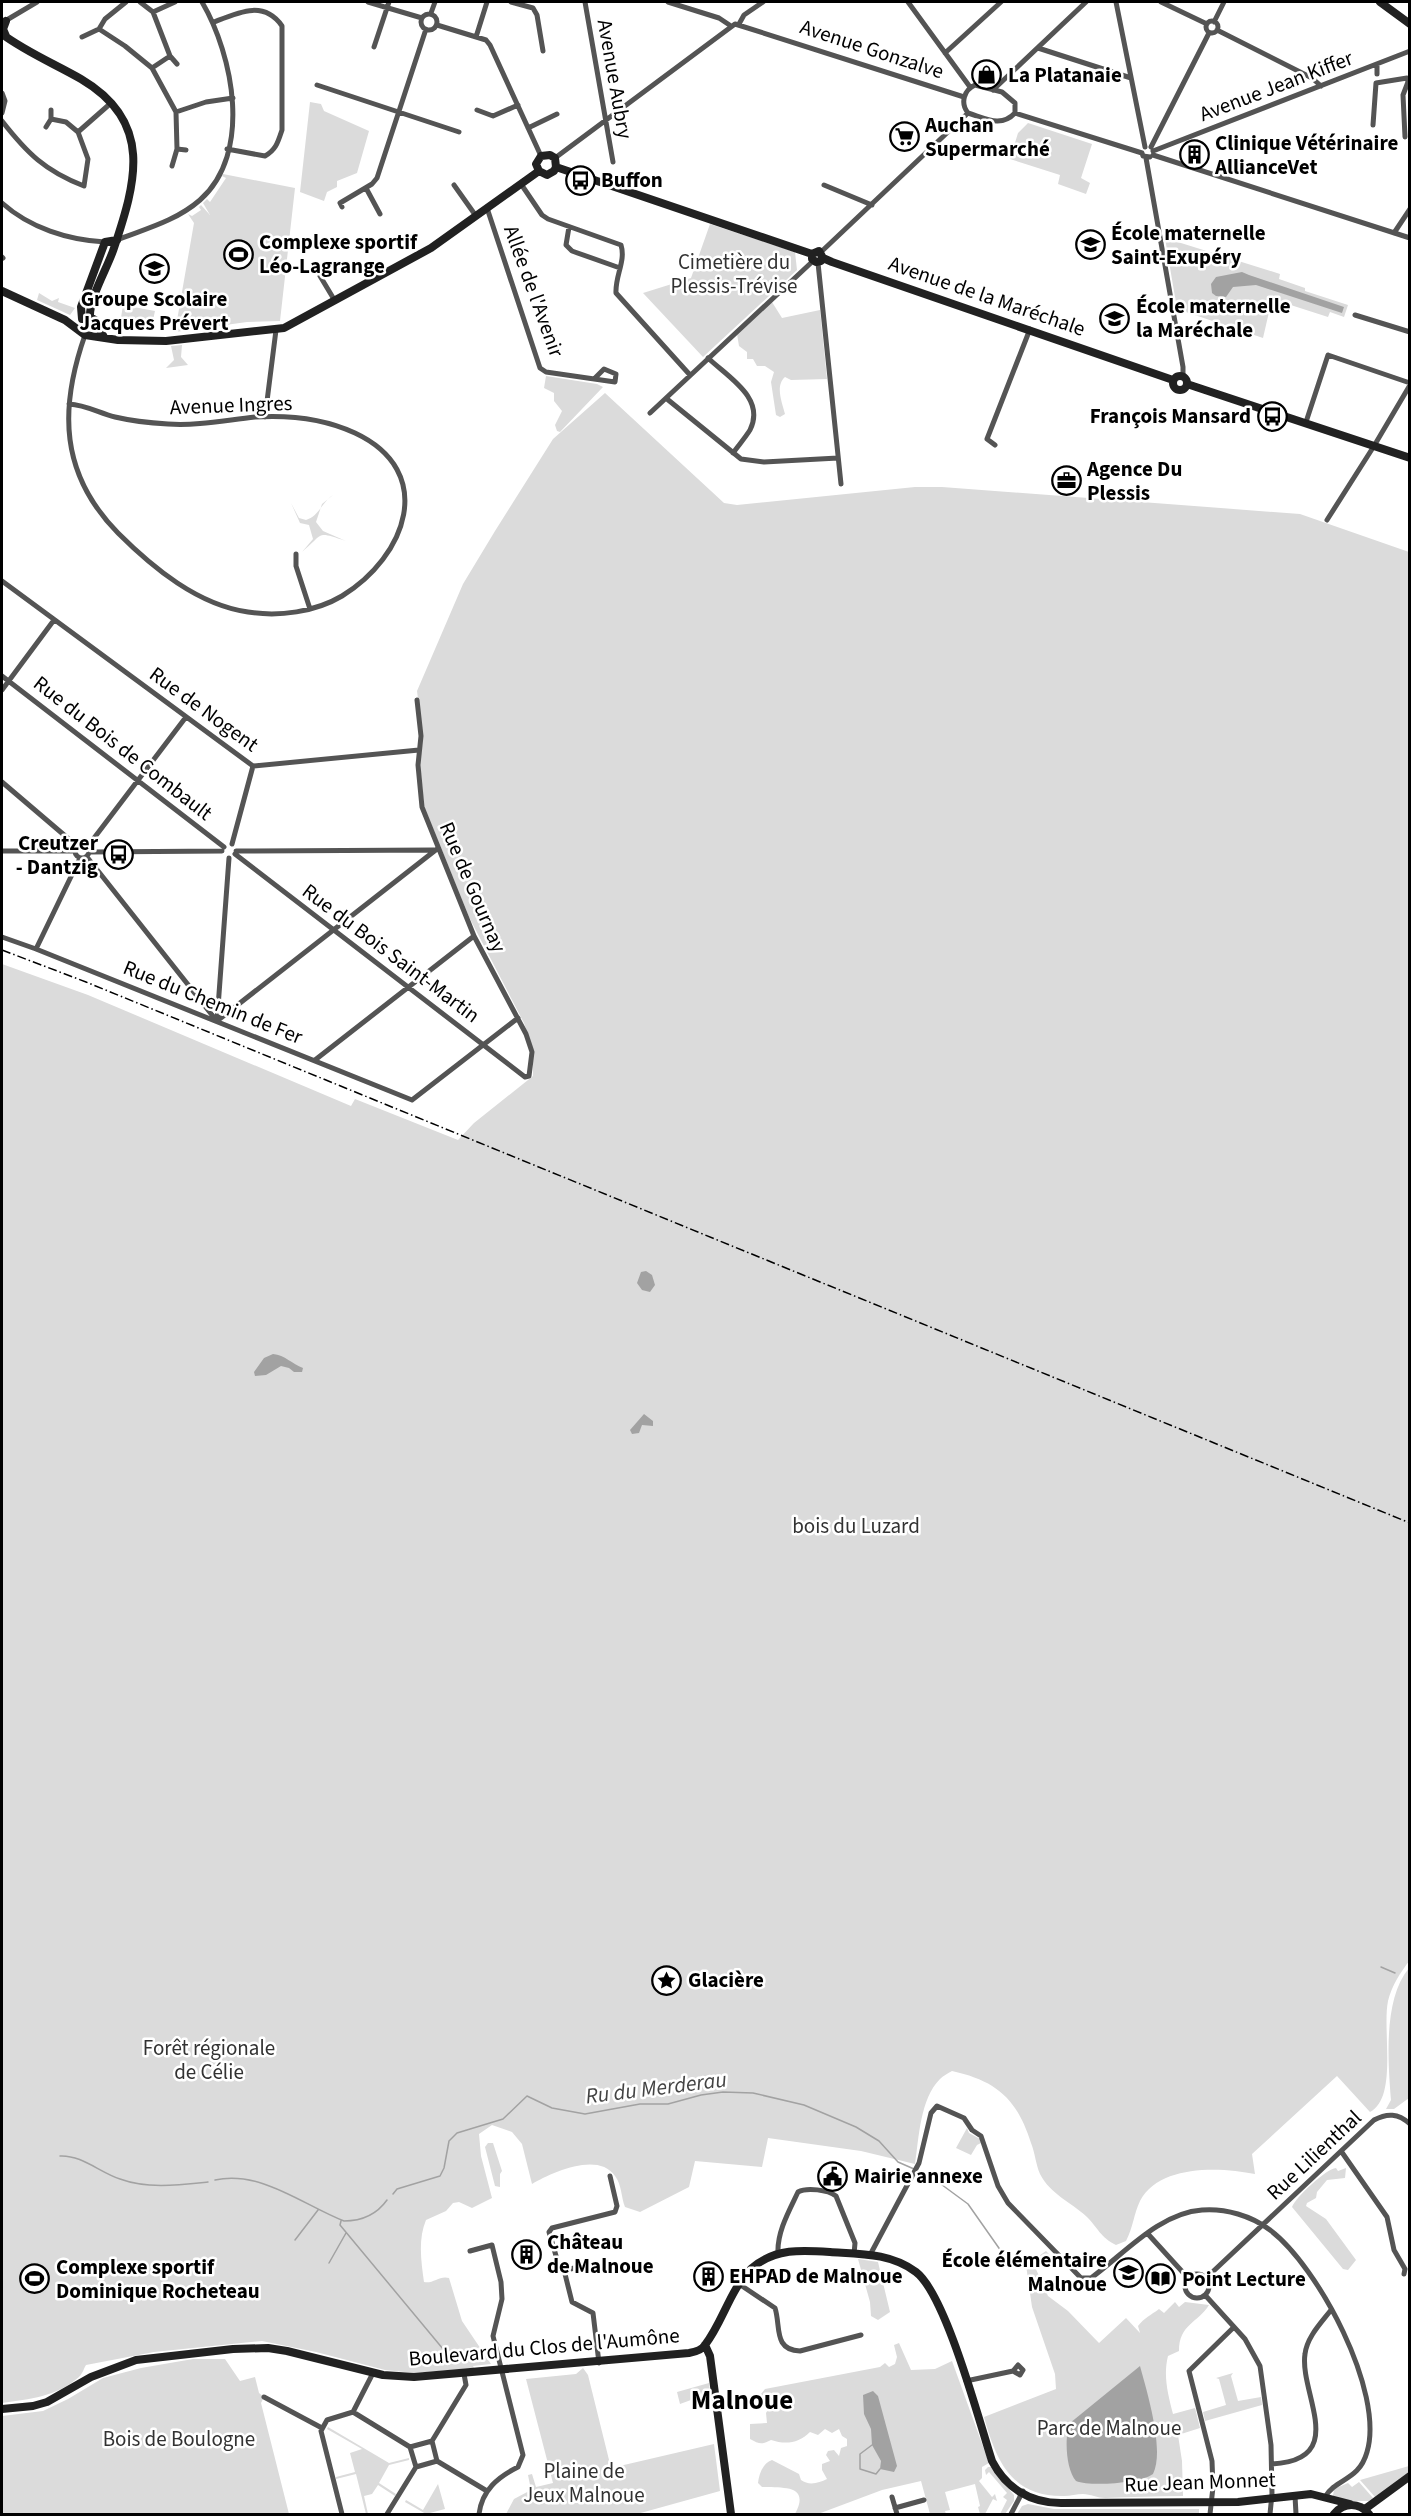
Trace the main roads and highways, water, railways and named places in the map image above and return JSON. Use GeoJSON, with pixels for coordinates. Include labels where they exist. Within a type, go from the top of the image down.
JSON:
{"type":"FeatureCollection","features":[{"type":"Feature","properties":{"kind":"waterway"},"geometry":{"type":"LineString","coordinates":[[1381,1967],[1395,1973]]}},
{"type":"Feature","properties":{"kind":"waterway","name":"Ru du Merderau"},"geometry":{"type":"LineString","coordinates":[[393,2194],[397,2189],[440,2176],[444,2168],[449,2141],[457,2133],[503,2119],[527,2096],[552,2108],[585,2114],[640,2104],[668,2104],[723,2092],[753,2093],[804,2105],[856,2127],[879,2141],[898,2162],[914,2169]]}},
{"type":"Feature","properties":{"kind":"waterway","name":"Ru du Merderau"},"geometry":{"type":"LineString","coordinates":[[60,2156],[76,2158],[112,2176],[141,2184],[208,2182]]}},
{"type":"Feature","properties":{"kind":"waterway","name":"Ru du Merderau"},"geometry":{"type":"LineString","coordinates":[[919,2172],[934,2179],[968,2204],[1001,2251],[1024,2267]]}},
{"type":"Feature","properties":{"kind":"waterway","name":"Ru du Merderau"},"geometry":{"type":"LineString","coordinates":[[215,2180],[232,2178],[265,2184],[344,2221],[368,2216],[387,2200]]}},
{"type":"Feature","properties":{"kind":"waterway"},"geometry":{"type":"LineString","coordinates":[[295,2240],[318,2210]]}},
{"type":"Feature","properties":{"kind":"waterway"},"geometry":{"type":"LineString","coordinates":[[341,2221],[340,2225],[448,2355]]}},
{"type":"Feature","properties":{"kind":"waterway"},"geometry":{"type":"LineString","coordinates":[[329,2263],[346,2233]]}},
{"type":"Feature","properties":{"kind":"waterway"},"geometry":{"type":"LineString","coordinates":[[872,2445],[860,2454],[860,2469],[876,2474],[880,2469]]}},
{"type":"Feature","properties":{"kind":"railway"},"geometry":{"type":"LineString","coordinates":[[2,950],[86,982],[1410,1523]]}},
{"type":"Feature","properties":{"kind":"place","name":"La Platanaie"},"geometry":{"type":"Point","coordinates":[987,75]}},
{"type":"Feature","properties":{"kind":"place","name":"Auchan Supermarché"},"geometry":{"type":"Point","coordinates":[904,137]}},
{"type":"Feature","properties":{"kind":"place","name":"Clinique Vétérinaire AllianceVet"},"geometry":{"type":"Point","coordinates":[1194,155]}},
{"type":"Feature","properties":{"kind":"place","name":"Buffon"},"geometry":{"type":"Point","coordinates":[580,180]}},
{"type":"Feature","properties":{"kind":"place","name":"École maternelle Saint-Exupéry"},"geometry":{"type":"Point","coordinates":[1090,245]}},
{"type":"Feature","properties":{"kind":"place","name":"Complexe sportif Léo-Lagrange"},"geometry":{"type":"Point","coordinates":[238,254]}},
{"type":"Feature","properties":{"kind":"place","name":"Groupe Scolaire Jacques Prévert"},"geometry":{"type":"Point","coordinates":[154,268]}},
{"type":"Feature","properties":{"kind":"place","name":"École maternelle la Maréchale"},"geometry":{"type":"Point","coordinates":[1115,318]}},
{"type":"Feature","properties":{"kind":"place","name":"François Mansard"},"geometry":{"type":"Point","coordinates":[1272,416]}},
{"type":"Feature","properties":{"kind":"place","name":"Agence Du Plessis"},"geometry":{"type":"Point","coordinates":[1066,481]}},
{"type":"Feature","properties":{"kind":"place","name":"Creutzer - Dantzig"},"geometry":{"type":"Point","coordinates":[119,855]}},
{"type":"Feature","properties":{"kind":"place","name":"Glacière"},"geometry":{"type":"Point","coordinates":[667,1980]}},
{"type":"Feature","properties":{"kind":"place","name":"Mairie annexe"},"geometry":{"type":"Point","coordinates":[833,2176]}},
{"type":"Feature","properties":{"kind":"place","name":"Château de Malnoue"},"geometry":{"type":"Point","coordinates":[526,2254]}},
{"type":"Feature","properties":{"kind":"place","name":"École élémentaire Malnoue"},"geometry":{"type":"Point","coordinates":[1128,2272]}},
{"type":"Feature","properties":{"kind":"place","name":"EHPAD de Malnoue"},"geometry":{"type":"Point","coordinates":[708,2276]}},
{"type":"Feature","properties":{"kind":"place","name":"Complexe sportif Dominique Rocheteau"},"geometry":{"type":"Point","coordinates":[35,2279]}},
{"type":"Feature","properties":{"kind":"place","name":"Point Lecture"},"geometry":{"type":"Point","coordinates":[1161,2279]}},
{"type":"Feature","properties":{"kind":"district","name":"Malnoue"},"geometry":{"type":"Point","coordinates":[742,2400]}},
{"type":"Feature","properties":{"kind":"park label","name":"Cimetière du Plessis-Trévise"},"geometry":{"type":"Point","coordinates":[734,274]}},
{"type":"Feature","properties":{"kind":"park label","name":"bois du Luzard"},"geometry":{"type":"Point","coordinates":[856,1526]}},
{"type":"Feature","properties":{"kind":"park label","name":"Forêt régionale de Célie"},"geometry":{"type":"Point","coordinates":[209,2060]}},
{"type":"Feature","properties":{"kind":"park label","name":"Parc de Malnoue"},"geometry":{"type":"Point","coordinates":[1109,2428]}},
{"type":"Feature","properties":{"kind":"park label","name":"Bois de Boulogne"},"geometry":{"type":"Point","coordinates":[179,2439]}},
{"type":"Feature","properties":{"kind":"park label","name":"Plaine de Jeux Malnoue"},"geometry":{"type":"Point","coordinates":[584,2483]}}]}
